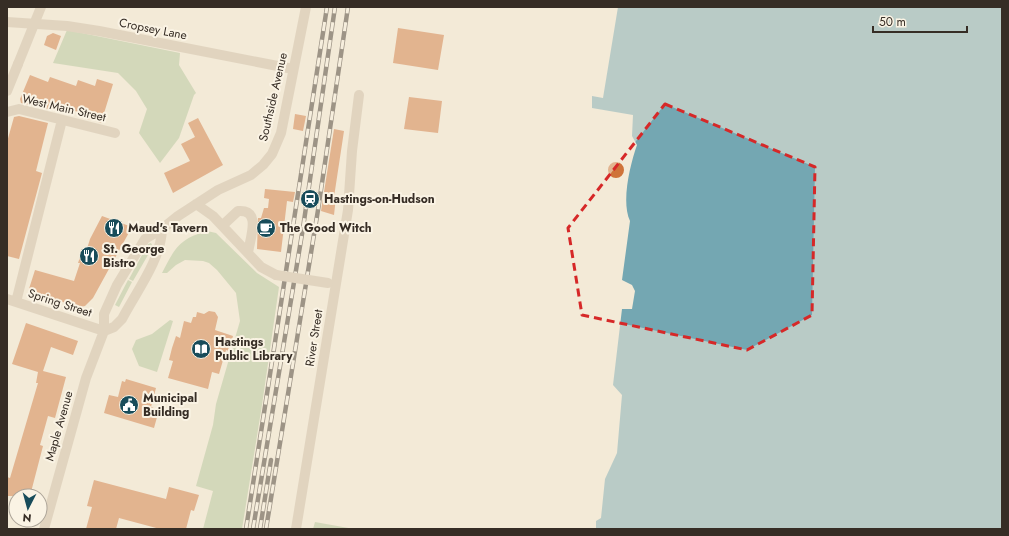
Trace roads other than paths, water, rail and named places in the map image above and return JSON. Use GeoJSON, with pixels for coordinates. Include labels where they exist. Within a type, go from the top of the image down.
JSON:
{"type":"FeatureCollection","features":[{"type":"Feature","properties":{"kind":"street"},"geometry":{"type":"LineString","coordinates":[[7,91],[41,7]]}},
{"type":"Feature","properties":{"kind":"street","name":"Southside Avenue"},"geometry":{"type":"LineString","coordinates":[[104,332],[104,314],[130,261],[145,239],[162,230],[196,204],[218,190],[251,175],[263,165],[272,154],[281,132],[306,7]]}},
{"type":"Feature","properties":{"kind":"street","name":"Cropsey Lane"},"geometry":{"type":"LineString","coordinates":[[7,22],[67,26],[99,31],[293,69]]}},
{"type":"Feature","properties":{"kind":"street","name":"River Street"},"geometry":{"type":"LineString","coordinates":[[296,529],[332,284],[348,210],[352,151],[359,95]]}},
{"type":"Feature","properties":{"kind":"street","name":"West Main Street"},"geometry":{"type":"LineString","coordinates":[[7,112],[19,109],[115,133]]}},
{"type":"Feature","properties":{"kind":"street"},"geometry":{"type":"LineString","coordinates":[[12,301],[62,120]]}},
{"type":"Feature","properties":{"kind":"street"},"geometry":{"type":"LineString","coordinates":[[196,204],[223,225],[261,267],[276,275],[332,284]]}},
{"type":"Feature","properties":{"kind":"street"},"geometry":{"type":"LineString","coordinates":[[223,225],[238,211],[246,211],[250,213],[254,219],[248,253]]}},
{"type":"Feature","properties":{"kind":"street"},"geometry":{"type":"LineString","coordinates":[[104,332],[114,327],[122,319],[156,257],[160,246],[162,230]]}},
{"type":"Feature","properties":{"kind":"street","name":"Spring Street"},"geometry":{"type":"LineString","coordinates":[[12,301],[104,332]]}},
{"type":"Feature","properties":{"kind":"street","name":"Maple Avenue"},"geometry":{"type":"LineString","coordinates":[[44,529],[86,378],[104,332]]}},
{"type":"Feature","properties":{"kind":"water"},"geometry":{"type":"Polygon","coordinates":[[[618,7],[1002,7],[1002,529],[596,529],[596,521],[601,518],[605,479],[617,453],[622,395],[613,385],[622,309],[632,309],[635,291],[632,285],[622,280],[630,221],[627,213],[626,194],[637,145],[632,136],[633,115],[592,108],[592,96],[603,98],[618,7]]]}},
{"type":"Feature","properties":{"kind":"railway"},"geometry":{"type":"LineString","coordinates":[[246,529],[327,7]]}},
{"type":"Feature","properties":{"kind":"railway"},"geometry":{"type":"LineString","coordinates":[[253,529],[303,228],[335,7]]}},
{"type":"Feature","properties":{"kind":"railway"},"geometry":{"type":"LineString","coordinates":[[266,529],[318,210],[348,7]]}},
{"type":"Feature","properties":{"kind":"railway"},"geometry":{"type":"LineString","coordinates":[[260,529],[271,460]]}},
{"type":"Feature","properties":{"kind":"place","name":"Hastings-on-Hudson"},"geometry":{"type":"Point","coordinates":[310,199]}},
{"type":"Feature","properties":{"kind":"place","name":"Maud's Tavern"},"geometry":{"type":"Point","coordinates":[114,228]}},
{"type":"Feature","properties":{"kind":"place","name":"The Good Witch"},"geometry":{"type":"Point","coordinates":[266,228]}},
{"type":"Feature","properties":{"kind":"place","name":"St. George Bistro"},"geometry":{"type":"Point","coordinates":[89,256]}},
{"type":"Feature","properties":{"kind":"place","name":"Hastings Public Library"},"geometry":{"type":"Point","coordinates":[201,349]}},
{"type":"Feature","properties":{"kind":"place","name":"Municipal Building"},"geometry":{"type":"Point","coordinates":[129,405]}}]}
